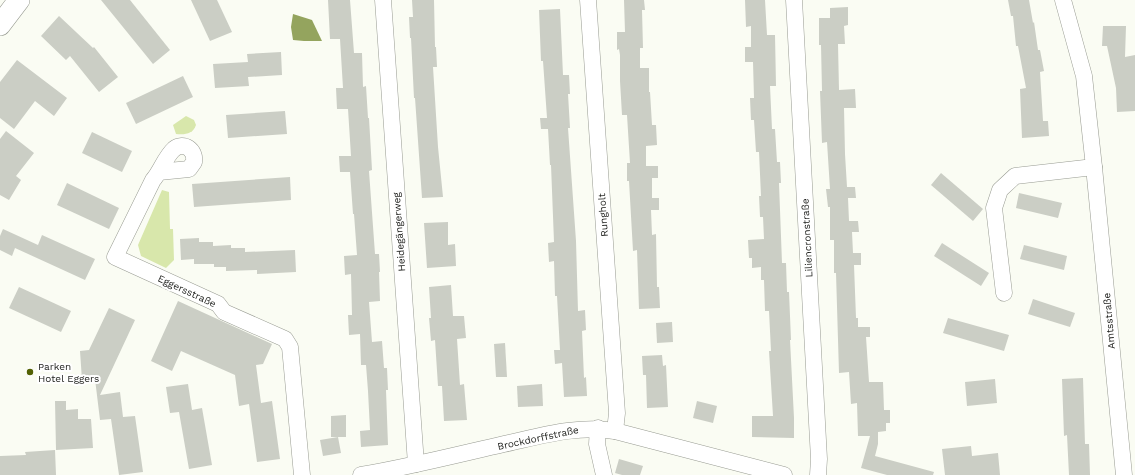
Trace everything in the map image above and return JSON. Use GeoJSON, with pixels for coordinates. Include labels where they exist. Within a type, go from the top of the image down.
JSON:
{"type":"FeatureCollection","features":[{"type":"Feature","properties":{"kind":"main road"},"geometry":{"type":"LineString","coordinates":[[0,25],[19,0]]}},
{"type":"Feature","properties":{"kind":"street","name":"Heidegängerweg"},"geometry":{"type":"LineString","coordinates":[[383,0],[416,464]]}},
{"type":"Feature","properties":{"kind":"street","name":"Rungholt"},"geometry":{"type":"LineString","coordinates":[[588,0],[617,413],[614,431]]}},
{"type":"Feature","properties":{"kind":"street","name":"Liliencronstraße"},"geometry":{"type":"LineString","coordinates":[[794,0],[819,460],[818,475]]}},
{"type":"Feature","properties":{"kind":"street","name":"Amtsstraße"},"geometry":{"type":"LineString","coordinates":[[1063,0],[1084,76],[1127,468]]}},
{"type":"Feature","properties":{"kind":"street"},"geometry":{"type":"LineString","coordinates":[[1004,293],[994,208],[1000,190],[1015,176],[1094,167]]}},
{"type":"Feature","properties":{"kind":"street","name":"Eggersstraße"},"geometry":{"type":"LineString","coordinates":[[159,172],[150,185],[115,257],[218,304],[224,312],[285,339],[290,347],[302,475]]}},
{"type":"Feature","properties":{"kind":"street","name":"Brockdorffstraße"},"geometry":{"type":"LineString","coordinates":[[361,475],[584,428],[598,428],[614,431],[784,475]]}},
{"type":"Feature","properties":{"kind":"street"},"geometry":{"type":"LineString","coordinates":[[598,428],[597,444],[604,475]]}},
{"type":"Feature","properties":{"kind":"shaded area"},"geometry":{"type":"Polygon","coordinates":[[[293,14],[312,20],[322,41],[293,40],[291,27],[293,14]]]}},
{"type":"Feature","properties":{"kind":"shaded area"},"geometry":{"type":"Polygon","coordinates":[[[186,116],[194,120],[196,125],[195,128],[188,133],[176,134],[173,125],[186,116]]]}},
{"type":"Feature","properties":{"kind":"shaded area"},"geometry":{"type":"Polygon","coordinates":[[[162,190],[169,192],[170,229],[173,229],[174,260],[166,268],[141,256],[138,245],[162,190]]]}},
{"type":"Feature","properties":{"kind":"building"},"geometry":{"type":"Polygon","coordinates":[[[101,0],[130,0],[170,50],[153,64],[101,0]]]}},
{"type":"Feature","properties":{"kind":"building"},"geometry":{"type":"Polygon","coordinates":[[[191,0],[217,0],[232,32],[210,41],[191,0]]]}},
{"type":"Feature","properties":{"kind":"building"},"geometry":{"type":"Polygon","coordinates":[[[328,0],[350,0],[354,53],[362,53],[363,87],[366,86],[369,118],[372,170],[369,171],[375,254],[379,254],[380,272],[380,301],[369,302],[372,342],[382,341],[384,368],[387,368],[388,390],[386,390],[388,445],[361,447],[360,431],[370,430],[368,391],[366,365],[361,365],[360,334],[349,335],[348,315],[352,315],[351,274],[345,275],[344,256],[357,255],[350,172],[340,172],[339,156],[351,156],[348,109],[337,109],[336,88],[343,88],[340,39],[330,39],[328,0]]]}},
{"type":"Feature","properties":{"kind":"building"},"geometry":{"type":"Polygon","coordinates":[[[412,0],[434,0],[437,67],[433,67],[443,197],[422,198],[410,38],[409,17],[413,17],[412,0]]]}},
{"type":"Feature","properties":{"kind":"building"},"geometry":{"type":"Polygon","coordinates":[[[624,0],[644,0],[645,10],[642,10],[643,48],[640,48],[640,68],[649,68],[649,92],[652,125],[656,125],[657,145],[646,146],[646,166],[658,166],[658,178],[652,178],[652,198],[659,198],[659,210],[651,210],[652,235],[656,234],[657,287],[659,287],[660,308],[639,309],[637,250],[633,251],[629,181],[627,181],[627,163],[630,163],[627,115],[622,115],[620,55],[619,49],[617,50],[617,32],[625,32],[624,0]]]}},
{"type":"Feature","properties":{"kind":"building"},"geometry":{"type":"Polygon","coordinates":[[[745,0],[765,0],[767,35],[775,35],[776,86],[770,86],[772,129],[775,129],[777,162],[780,162],[781,183],[779,183],[782,263],[786,263],[787,292],[789,292],[794,438],[752,437],[752,416],[773,416],[769,351],[771,351],[769,311],[765,311],[764,280],[761,280],[761,267],[752,268],[752,258],[749,258],[748,240],[764,239],[763,217],[760,217],[759,196],[761,196],[759,152],[756,152],[754,120],[751,120],[750,98],[754,98],[753,62],[745,62],[745,47],[751,47],[751,26],[746,27],[745,0]]]}},
{"type":"Feature","properties":{"kind":"building"},"geometry":{"type":"Polygon","coordinates":[[[1008,0],[1029,0],[1038,50],[1040,50],[1044,71],[1040,72],[1043,121],[1048,121],[1049,136],[1022,138],[1020,89],[1026,88],[1018,46],[1016,46],[1013,16],[1011,16],[1008,0]]]}},
{"type":"Feature","properties":{"kind":"building"},"geometry":{"type":"Polygon","coordinates":[[[848,7],[848,25],[844,26],[845,44],[838,44],[839,90],[855,89],[856,108],[844,108],[847,187],[855,187],[856,198],[848,198],[849,221],[858,221],[859,232],[852,232],[853,253],[861,253],[861,265],[854,265],[856,318],[858,318],[858,327],[870,327],[870,337],[866,337],[869,382],[883,382],[884,410],[890,410],[890,423],[886,423],[886,431],[878,432],[878,444],[875,456],[934,472],[933,475],[887,475],[861,468],[870,436],[858,436],[857,403],[851,404],[849,372],[839,373],[836,273],[834,273],[834,240],[830,240],[830,207],[828,207],[826,189],[830,189],[827,142],[822,143],[820,91],[822,91],[821,45],[819,45],[819,18],[830,18],[830,8],[848,7]]]}},
{"type":"Feature","properties":{"kind":"building"},"geometry":{"type":"Polygon","coordinates":[[[560,9],[563,75],[569,75],[570,94],[568,94],[570,128],[568,128],[576,241],[578,311],[585,310],[586,330],[582,331],[584,378],[586,377],[587,396],[564,397],[562,363],[555,364],[554,350],[560,350],[557,296],[555,296],[554,261],[549,262],[548,243],[554,242],[548,129],[541,129],[540,118],[547,118],[543,61],[541,61],[539,10],[560,9]]]}},
{"type":"Feature","properties":{"kind":"building"},"geometry":{"type":"Polygon","coordinates":[[[59,16],[93,48],[94,47],[118,77],[99,92],[70,56],[66,60],[41,36],[59,16]]]}},
{"type":"Feature","properties":{"kind":"building"},"geometry":{"type":"Polygon","coordinates":[[[1103,26],[1126,26],[1125,57],[1135,55],[1135,111],[1117,112],[1116,88],[1107,46],[1102,46],[1103,26]]]}},
{"type":"Feature","properties":{"kind":"building"},"geometry":{"type":"Polygon","coordinates":[[[281,52],[282,75],[248,77],[249,86],[215,88],[213,64],[248,62],[247,54],[281,52]]]}},
{"type":"Feature","properties":{"kind":"building"},"geometry":{"type":"Polygon","coordinates":[[[17,60],[67,98],[54,116],[35,101],[14,129],[0,118],[0,82],[17,60]]]}},
{"type":"Feature","properties":{"kind":"building"},"geometry":{"type":"Polygon","coordinates":[[[183,76],[193,97],[136,124],[126,103],[183,76]]]}},
{"type":"Feature","properties":{"kind":"building"},"geometry":{"type":"Polygon","coordinates":[[[285,111],[287,134],[228,138],[226,115],[285,111]]]}},
{"type":"Feature","properties":{"kind":"building"},"geometry":{"type":"Polygon","coordinates":[[[6,131],[34,153],[16,176],[21,180],[9,200],[0,195],[0,139],[6,131]]]}},
{"type":"Feature","properties":{"kind":"building"},"geometry":{"type":"Polygon","coordinates":[[[92,132],[132,151],[122,172],[82,153],[92,132]]]}},
{"type":"Feature","properties":{"kind":"building"},"geometry":{"type":"Polygon","coordinates":[[[941,173],[983,209],[973,221],[931,185],[941,173]]]}},
{"type":"Feature","properties":{"kind":"building"},"geometry":{"type":"Polygon","coordinates":[[[290,177],[291,200],[194,207],[192,184],[290,177]]]}},
{"type":"Feature","properties":{"kind":"building"},"geometry":{"type":"Polygon","coordinates":[[[67,183],[119,208],[109,229],[57,205],[67,183]]]}},
{"type":"Feature","properties":{"kind":"building"},"geometry":{"type":"Polygon","coordinates":[[[1019,193],[1062,203],[1058,218],[1016,208],[1019,193]]]}},
{"type":"Feature","properties":{"kind":"building"},"geometry":{"type":"Polygon","coordinates":[[[448,222],[448,245],[455,244],[456,266],[427,268],[424,223],[448,222]]]}},
{"type":"Feature","properties":{"kind":"building"},"geometry":{"type":"Polygon","coordinates":[[[3,229],[38,245],[42,235],[95,259],[85,280],[15,248],[12,256],[0,250],[0,236],[3,229]]]}},
{"type":"Feature","properties":{"kind":"building"},"geometry":{"type":"Polygon","coordinates":[[[199,238],[199,242],[213,242],[213,246],[231,245],[231,248],[245,248],[245,252],[295,250],[296,272],[257,274],[257,270],[226,271],[226,267],[214,267],[214,264],[194,264],[194,259],[181,260],[180,239],[199,238]]]}},
{"type":"Feature","properties":{"kind":"building"},"geometry":{"type":"Polygon","coordinates":[[[942,243],[989,273],[981,286],[934,256],[942,243]]]}},
{"type":"Feature","properties":{"kind":"building"},"geometry":{"type":"Polygon","coordinates":[[[1024,245],[1067,256],[1064,270],[1020,259],[1024,245]]]}},
{"type":"Feature","properties":{"kind":"building"},"geometry":{"type":"Polygon","coordinates":[[[451,285],[453,316],[464,316],[466,338],[457,339],[460,385],[464,384],[467,420],[444,421],[442,386],[438,386],[435,340],[431,341],[429,287],[451,285]]]}},
{"type":"Feature","properties":{"kind":"building"},"geometry":{"type":"Polygon","coordinates":[[[19,287],[71,311],[61,332],[9,308],[19,287]]]}},
{"type":"Feature","properties":{"kind":"building"},"geometry":{"type":"Polygon","coordinates":[[[1033,299],[1075,313],[1070,327],[1028,314],[1033,299]]]}},
{"type":"Feature","properties":{"kind":"building"},"geometry":{"type":"Polygon","coordinates":[[[178,301],[272,344],[263,364],[256,365],[261,403],[272,401],[280,459],[257,462],[249,404],[239,406],[235,375],[181,351],[172,371],[151,361],[178,301]]]}},
{"type":"Feature","properties":{"kind":"building"},"geometry":{"type":"Polygon","coordinates":[[[109,308],[135,320],[100,395],[120,392],[123,417],[135,416],[143,472],[119,475],[111,419],[100,420],[95,379],[82,380],[80,351],[89,350],[109,308]]]}},
{"type":"Feature","properties":{"kind":"building"},"geometry":{"type":"Polygon","coordinates":[[[948,318],[1009,335],[1004,351],[943,333],[948,318]]]}},
{"type":"Feature","properties":{"kind":"building"},"geometry":{"type":"Polygon","coordinates":[[[672,322],[673,342],[657,343],[656,323],[672,322]]]}},
{"type":"Feature","properties":{"kind":"building"},"geometry":{"type":"Polygon","coordinates":[[[505,343],[507,377],[496,377],[494,344],[505,343]]]}},
{"type":"Feature","properties":{"kind":"building"},"geometry":{"type":"Polygon","coordinates":[[[662,355],[663,366],[666,365],[668,407],[647,408],[646,375],[643,375],[642,356],[662,355]]]}},
{"type":"Feature","properties":{"kind":"building"},"geometry":{"type":"Polygon","coordinates":[[[1083,378],[1085,444],[1089,444],[1090,475],[1069,475],[1067,435],[1064,436],[1062,379],[1083,378]]]}},
{"type":"Feature","properties":{"kind":"building"},"geometry":{"type":"Polygon","coordinates":[[[995,379],[997,403],[967,406],[965,382],[995,379]]]}},
{"type":"Feature","properties":{"kind":"building"},"geometry":{"type":"Polygon","coordinates":[[[188,384],[192,410],[202,408],[212,465],[189,469],[179,412],[170,413],[166,387],[188,384]]]}},
{"type":"Feature","properties":{"kind":"building"},"geometry":{"type":"Polygon","coordinates":[[[542,384],[543,406],[518,407],[517,386],[542,384]]]}},
{"type":"Feature","properties":{"kind":"building"},"geometry":{"type":"Polygon","coordinates":[[[55,401],[66,401],[66,410],[78,409],[78,419],[91,419],[93,448],[56,450],[55,401]]]}},
{"type":"Feature","properties":{"kind":"building"},"geometry":{"type":"Polygon","coordinates":[[[697,401],[717,406],[713,423],[693,418],[697,401]]]}},
{"type":"Feature","properties":{"kind":"building"},"geometry":{"type":"Polygon","coordinates":[[[346,415],[346,437],[331,437],[331,416],[346,415]]]}},
{"type":"Feature","properties":{"kind":"building"},"geometry":{"type":"Polygon","coordinates":[[[338,437],[341,453],[323,456],[320,440],[338,437]]]}},
{"type":"Feature","properties":{"kind":"building"},"geometry":{"type":"Polygon","coordinates":[[[971,446],[972,456],[998,453],[1000,475],[945,475],[942,449],[971,446]]]}},
{"type":"Feature","properties":{"kind":"building"},"geometry":{"type":"Polygon","coordinates":[[[55,450],[56,475],[0,475],[0,456],[26,455],[25,452],[55,450]]]}},
{"type":"Feature","properties":{"kind":"building"},"geometry":{"type":"Polygon","coordinates":[[[619,459],[643,466],[640,475],[622,475],[615,473],[619,459]]]}},
{"type":"Feature","properties":{"kind":"place","name":"Parken Hotel Eggers"},"geometry":{"type":"Point","coordinates":[30,372]}}]}
